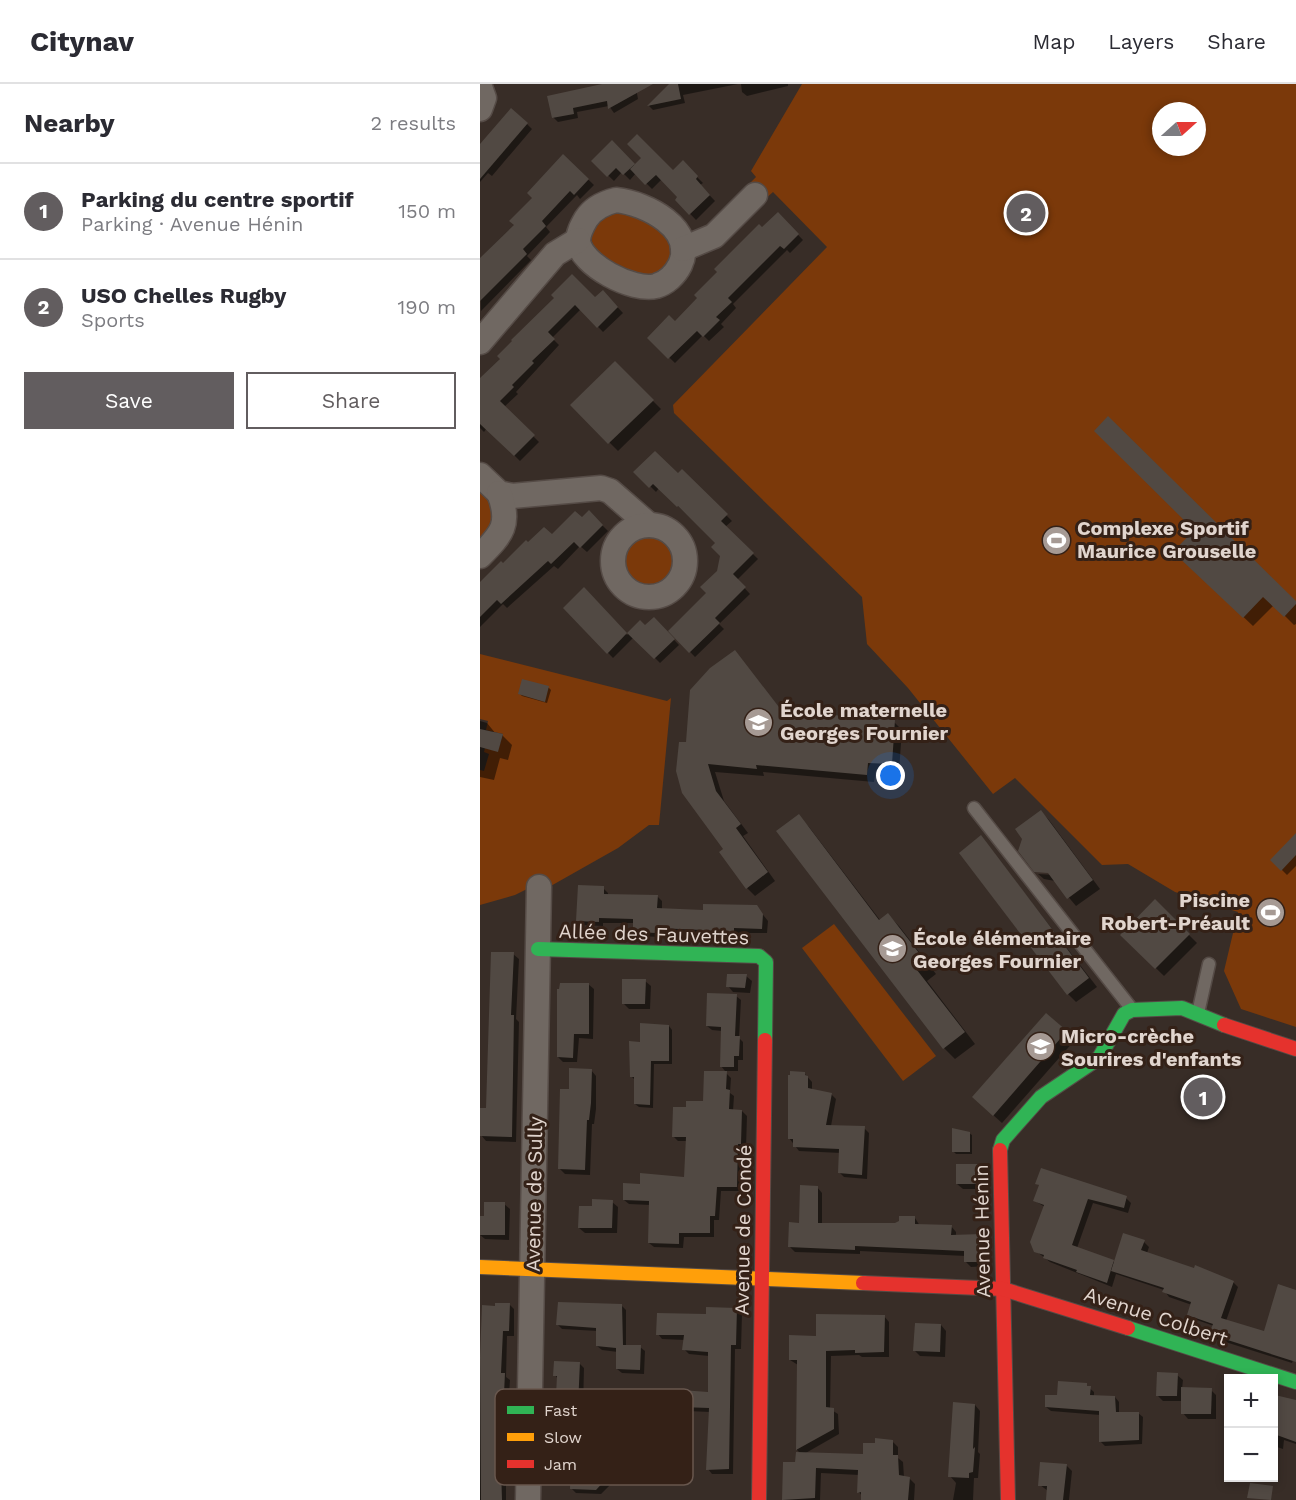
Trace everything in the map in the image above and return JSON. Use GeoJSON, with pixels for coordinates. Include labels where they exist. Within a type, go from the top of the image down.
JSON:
{"type":"FeatureCollection","features":[{"type":"Feature","properties":{"kind":"street"},"geometry":{"type":"LineString","coordinates":[[480,109],[484,98],[480,88],[490,84]]}},
{"type":"Feature","properties":{"kind":"street"},"geometry":{"type":"LineString","coordinates":[[683,249],[714,236],[755,195]]}},
{"type":"Feature","properties":{"kind":"street"},"geometry":{"type":"LineString","coordinates":[[626,201],[670,223],[681,238],[683,249],[678,268],[670,278],[657,285],[644,287],[627,283],[591,263],[583,255],[578,240],[580,228],[588,215],[600,205],[626,201]]}},
{"type":"Feature","properties":{"kind":"street"},"geometry":{"type":"LineString","coordinates":[[480,342],[555,254],[578,240]]}},
{"type":"Feature","properties":{"kind":"street"},"geometry":{"type":"LineString","coordinates":[[485,480],[512,496],[601,488],[610,491],[649,525]]}},
{"type":"Feature","properties":{"kind":"street"},"geometry":{"type":"LineString","coordinates":[[480,556],[501,533],[504,526],[504,507],[485,480]]}},
{"type":"Feature","properties":{"kind":"street","name":"Avenue de Sully"},"geometry":{"type":"LineString","coordinates":[[530,1389],[539,887]]}},
{"type":"Feature","properties":{"kind":"street","name":"Allée des Fauvettes"},"geometry":{"type":"LineString","coordinates":[[538,949],[759,956],[766,962]]}},
{"type":"Feature","properties":{"kind":"street","name":"Avenue de Condé"},"geometry":{"type":"LineString","coordinates":[[759,1500],[766,962]]}},
{"type":"Feature","properties":{"kind":"street"},"geometry":{"type":"LineString","coordinates":[[1132,1010],[1174,1007],[1198,1012],[1230,1028],[1296,1049]]}},
{"type":"Feature","properties":{"kind":"street","name":"Avenue Hénin"},"geometry":{"type":"LineString","coordinates":[[1008,1500],[999,1154],[1003,1140],[1041,1097],[1099,1058],[1119,1021],[1124,1014],[1132,1010]]}},
{"type":"Feature","properties":{"kind":"street","name":"Avenue Colbert"},"geometry":{"type":"LineString","coordinates":[[480,1267],[1003,1289],[1296,1382]]}},
{"type":"Feature","properties":{"kind":"street","name":"Avenue de Sully"},"geometry":{"type":"LineString","coordinates":[[528,1485],[528,1500]]}},
{"type":"Feature","properties":{"kind":"lane"},"geometry":{"type":"LineString","coordinates":[[974,808],[1132,1010]]}},
{"type":"Feature","properties":{"kind":"lane"},"geometry":{"type":"LineString","coordinates":[[1198,1012],[1209,964]]}},
{"type":"Feature","properties":{"kind":"shaded area","name":"Complexe Sportif Maurice Grouselle"},"geometry":{"type":"Polygon","coordinates":[[[802,84],[1296,84],[1296,1027],[1241,1009],[1224,971],[1238,912],[1175,892],[1128,864],[1102,865],[1015,778],[993,794],[908,688],[867,644],[862,597],[674,413],[673,405],[827,247],[773,192],[763,201],[747,186],[756,177],[751,171],[802,84]]]}},
{"type":"Feature","properties":{"kind":"shaded area"},"geometry":{"type":"Polygon","coordinates":[[[619,209],[653,224],[666,235],[671,242],[672,251],[665,269],[646,278],[614,265],[597,252],[592,234],[597,221],[619,209]]]}},
{"type":"Feature","properties":{"kind":"shaded area"},"geometry":{"type":"Polygon","coordinates":[[[480,487],[498,513],[480,543],[480,487]]]}},
{"type":"Feature","properties":{"kind":"shaded area"},"geometry":{"type":"Polygon","coordinates":[[[645,535],[655,535],[669,542],[676,561],[669,580],[655,587],[645,587],[635,583],[628,576],[624,566],[624,556],[628,546],[635,539],[645,535]]]}},
{"type":"Feature","properties":{"kind":"shaded area"},"geometry":{"type":"Polygon","coordinates":[[[480,654],[667,701],[671,698],[659,825],[649,825],[618,848],[549,887],[527,889],[515,895],[480,905],[480,770],[484,771],[489,754],[484,752],[485,748],[498,751],[503,734],[486,730],[488,721],[480,719],[480,654]]]}},
{"type":"Feature","properties":{"kind":"shaded area"},"geometry":{"type":"Polygon","coordinates":[[[834,924],[936,1056],[903,1081],[802,948],[834,924]]]}},
{"type":"Feature","properties":{"kind":"building"},"geometry":{"type":"Polygon","coordinates":[[[602,84],[653,84],[608,109],[607,101],[573,108],[574,114],[552,118],[547,96],[602,84]]]}},
{"type":"Feature","properties":{"kind":"building"},"geometry":{"type":"Polygon","coordinates":[[[669,84],[678,84],[681,99],[647,106],[669,84]]]}},
{"type":"Feature","properties":{"kind":"building"},"geometry":{"type":"Polygon","coordinates":[[[511,108],[528,123],[480,179],[480,144],[511,108]]]}},
{"type":"Feature","properties":{"kind":"building"},"geometry":{"type":"Polygon","coordinates":[[[637,134],[673,170],[683,160],[698,176],[696,179],[710,195],[689,215],[675,200],[677,197],[656,175],[645,185],[630,169],[641,158],[627,144],[637,134]]]}},
{"type":"Feature","properties":{"kind":"building"},"geometry":{"type":"Polygon","coordinates":[[[612,140],[635,164],[623,175],[616,168],[607,177],[591,161],[612,140]]]}},
{"type":"Feature","properties":{"kind":"building"},"geometry":{"type":"Polygon","coordinates":[[[563,154],[589,179],[574,195],[570,191],[542,221],[546,226],[523,249],[527,254],[480,301],[480,258],[514,225],[509,221],[532,198],[527,193],[563,154]]]}},
{"type":"Feature","properties":{"kind":"building"},"geometry":{"type":"Polygon","coordinates":[[[778,212],[799,234],[784,249],[780,246],[728,298],[732,302],[716,317],[720,320],[703,337],[697,331],[668,359],[647,338],[669,315],[675,321],[697,298],[694,295],[717,272],[714,269],[759,224],[762,227],[778,212]]]}},
{"type":"Feature","properties":{"kind":"building"},"geometry":{"type":"Polygon","coordinates":[[[572,274],[595,297],[603,290],[618,307],[597,328],[575,305],[548,332],[555,339],[532,361],[534,363],[500,401],[535,435],[514,456],[480,424],[480,378],[500,359],[497,356],[511,340],[554,298],[551,295],[572,274]]]}},
{"type":"Feature","properties":{"kind":"building"},"geometry":{"type":"Polygon","coordinates":[[[615,361],[654,400],[608,444],[570,405],[615,361]]]}},
{"type":"Feature","properties":{"kind":"building"},"geometry":{"type":"Polygon","coordinates":[[[1108,416],[1296,601],[1284,617],[1263,597],[1243,618],[1173,552],[1194,530],[1094,431],[1108,416]]]}},
{"type":"Feature","properties":{"kind":"building"},"geometry":{"type":"Polygon","coordinates":[[[655,451],[678,473],[682,469],[728,514],[721,521],[754,553],[733,574],[746,587],[715,618],[720,623],[689,653],[668,631],[706,593],[700,587],[717,571],[720,556],[711,547],[715,543],[678,506],[653,484],[649,488],[633,472],[655,451]]]}},
{"type":"Feature","properties":{"kind":"building"},"geometry":{"type":"Polygon","coordinates":[[[589,510],[603,525],[580,548],[574,542],[551,564],[548,561],[501,604],[497,600],[480,617],[480,582],[501,561],[503,563],[526,540],[528,542],[544,527],[552,534],[575,511],[582,517],[589,510]]]}},
{"type":"Feature","properties":{"kind":"building"},"geometry":{"type":"Polygon","coordinates":[[[584,587],[627,633],[607,654],[563,608],[584,587]]]}},
{"type":"Feature","properties":{"kind":"building"},"geometry":{"type":"Polygon","coordinates":[[[654,617],[675,639],[654,659],[627,633],[640,620],[645,625],[654,617]]]}},
{"type":"Feature","properties":{"kind":"building"},"geometry":{"type":"Polygon","coordinates":[[[735,650],[782,711],[895,720],[892,764],[868,763],[867,775],[756,765],[757,769],[708,764],[716,791],[741,824],[736,828],[768,872],[746,889],[719,852],[723,849],[682,793],[676,771],[679,742],[686,742],[690,690],[710,668],[735,650]]]}},
{"type":"Feature","properties":{"kind":"building"},"geometry":{"type":"Polygon","coordinates":[[[522,679],[549,686],[545,702],[518,694],[522,679]]]}},
{"type":"Feature","properties":{"kind":"building"},"geometry":{"type":"Polygon","coordinates":[[[480,729],[503,734],[498,752],[480,747],[480,729]]]}},
{"type":"Feature","properties":{"kind":"building"},"geometry":{"type":"Polygon","coordinates":[[[1041,810],[1093,880],[1067,899],[1048,873],[1034,872],[1018,851],[1022,839],[1015,829],[1041,810]]]}},
{"type":"Feature","properties":{"kind":"building"},"geometry":{"type":"Polygon","coordinates":[[[799,814],[879,920],[888,913],[926,962],[917,970],[965,1032],[943,1049],[776,831],[799,814]]]}},
{"type":"Feature","properties":{"kind":"building"},"geometry":{"type":"Polygon","coordinates":[[[1296,833],[1296,855],[1281,871],[1270,860],[1296,833]]]}},
{"type":"Feature","properties":{"kind":"building"},"geometry":{"type":"Polygon","coordinates":[[[981,835],[1089,978],[1067,995],[959,853],[981,835]]]}},
{"type":"Feature","properties":{"kind":"building"},"geometry":{"type":"Polygon","coordinates":[[[578,885],[604,886],[604,894],[658,895],[657,908],[703,910],[703,904],[757,905],[763,914],[762,929],[734,928],[734,933],[726,933],[725,936],[702,935],[702,930],[656,928],[656,933],[633,932],[633,919],[599,918],[599,922],[576,921],[578,885]]]}},
{"type":"Feature","properties":{"kind":"building"},"geometry":{"type":"Polygon","coordinates":[[[1155,899],[1190,934],[1155,969],[1120,935],[1155,899]]]}},
{"type":"Feature","properties":{"kind":"building"},"geometry":{"type":"Polygon","coordinates":[[[491,952],[514,952],[511,1015],[514,1015],[512,1137],[480,1136],[480,1108],[486,1108],[491,952]]]}},
{"type":"Feature","properties":{"kind":"building"},"geometry":{"type":"Polygon","coordinates":[[[727,974],[747,974],[745,988],[726,987],[727,974]]]}},
{"type":"Feature","properties":{"kind":"building"},"geometry":{"type":"Polygon","coordinates":[[[622,979],[646,979],[645,1004],[622,1004],[622,979]]]}},
{"type":"Feature","properties":{"kind":"building"},"geometry":{"type":"Polygon","coordinates":[[[560,983],[589,983],[589,1034],[574,1034],[573,1058],[557,1057],[557,989],[560,983]]]}},
{"type":"Feature","properties":{"kind":"building"},"geometry":{"type":"Polygon","coordinates":[[[707,993],[737,994],[735,1036],[740,1036],[739,1056],[734,1056],[734,1067],[720,1067],[721,1027],[706,1026],[707,993]]]}},
{"type":"Feature","properties":{"kind":"building"},"geometry":{"type":"Polygon","coordinates":[[[1046,1013],[1067,1031],[993,1116],[972,1097],[1046,1013]]]}},
{"type":"Feature","properties":{"kind":"building"},"geometry":{"type":"Polygon","coordinates":[[[640,1023],[669,1025],[669,1061],[651,1061],[650,1105],[634,1104],[634,1077],[630,1077],[629,1041],[640,1042],[640,1023]]]}},
{"type":"Feature","properties":{"kind":"building"},"geometry":{"type":"Polygon","coordinates":[[[569,1068],[592,1069],[585,1170],[558,1169],[560,1089],[569,1089],[569,1068]]]}},
{"type":"Feature","properties":{"kind":"building"},"geometry":{"type":"Polygon","coordinates":[[[704,1071],[727,1071],[726,1089],[730,1090],[729,1109],[742,1110],[737,1187],[717,1187],[715,1216],[710,1216],[710,1233],[679,1233],[679,1244],[648,1243],[649,1201],[623,1200],[623,1183],[640,1184],[640,1173],[684,1177],[686,1137],[672,1137],[673,1107],[686,1107],[686,1101],[703,1101],[704,1071]]]}},
{"type":"Feature","properties":{"kind":"building"},"geometry":{"type":"Polygon","coordinates":[[[790,1071],[805,1072],[808,1076],[808,1088],[832,1093],[826,1125],[865,1126],[862,1175],[838,1173],[839,1149],[793,1147],[793,1139],[788,1139],[788,1075],[790,1071]]]}},
{"type":"Feature","properties":{"kind":"building"},"geometry":{"type":"Polygon","coordinates":[[[952,1128],[970,1132],[970,1152],[952,1152],[952,1128]]]}},
{"type":"Feature","properties":{"kind":"building"},"geometry":{"type":"Polygon","coordinates":[[[956,1164],[978,1164],[978,1184],[956,1184],[956,1164]]]}},
{"type":"Feature","properties":{"kind":"building"},"geometry":{"type":"Polygon","coordinates":[[[1041,1168],[1127,1196],[1124,1208],[1088,1199],[1072,1245],[1114,1260],[1107,1283],[1043,1258],[1044,1255],[1034,1252],[1030,1242],[1044,1205],[1033,1201],[1039,1185],[1035,1184],[1041,1168]]]}},
{"type":"Feature","properties":{"kind":"building"},"geometry":{"type":"Polygon","coordinates":[[[800,1185],[818,1186],[818,1223],[895,1223],[899,1221],[899,1216],[915,1216],[915,1224],[952,1225],[951,1235],[982,1234],[983,1262],[964,1262],[964,1251],[855,1246],[855,1250],[788,1247],[789,1222],[799,1223],[800,1185]]]}},
{"type":"Feature","properties":{"kind":"building"},"geometry":{"type":"Polygon","coordinates":[[[592,1199],[613,1200],[612,1228],[578,1228],[579,1206],[592,1206],[592,1199]]]}},
{"type":"Feature","properties":{"kind":"building"},"geometry":{"type":"Polygon","coordinates":[[[484,1202],[505,1202],[505,1235],[480,1235],[480,1216],[484,1216],[484,1202]]]}},
{"type":"Feature","properties":{"kind":"building"},"geometry":{"type":"Polygon","coordinates":[[[1123,1233],[1145,1240],[1141,1250],[1194,1268],[1195,1265],[1234,1281],[1221,1318],[1264,1331],[1278,1284],[1296,1290],[1296,1362],[1209,1334],[1213,1324],[1187,1315],[1191,1302],[1162,1292],[1164,1288],[1111,1271],[1123,1233]]]}},
{"type":"Feature","properties":{"kind":"building"},"geometry":{"type":"Polygon","coordinates":[[[558,1302],[622,1304],[623,1345],[641,1345],[640,1370],[616,1369],[616,1348],[596,1346],[596,1328],[556,1325],[558,1302]]]}},
{"type":"Feature","properties":{"kind":"building"},"geometry":{"type":"Polygon","coordinates":[[[495,1303],[510,1303],[509,1331],[503,1331],[501,1373],[505,1373],[504,1389],[495,1389],[495,1485],[502,1485],[502,1500],[481,1500],[482,1305],[495,1306],[495,1303]]]}},
{"type":"Feature","properties":{"kind":"building"},"geometry":{"type":"Polygon","coordinates":[[[706,1307],[737,1308],[736,1345],[731,1345],[729,1469],[706,1470],[709,1408],[693,1407],[693,1391],[708,1392],[708,1352],[682,1350],[684,1335],[656,1335],[657,1313],[706,1314],[706,1307]]]}},
{"type":"Feature","properties":{"kind":"building"},"geometry":{"type":"Polygon","coordinates":[[[816,1314],[885,1315],[884,1352],[826,1351],[826,1407],[834,1408],[834,1429],[796,1450],[797,1360],[789,1360],[789,1335],[816,1336],[816,1314]]]}},
{"type":"Feature","properties":{"kind":"building"},"geometry":{"type":"Polygon","coordinates":[[[915,1323],[941,1324],[940,1352],[913,1351],[915,1323]]]}},
{"type":"Feature","properties":{"kind":"building"},"geometry":{"type":"Polygon","coordinates":[[[554,1361],[580,1362],[579,1389],[556,1389],[557,1376],[553,1376],[554,1361]]]}},
{"type":"Feature","properties":{"kind":"building"},"geometry":{"type":"Polygon","coordinates":[[[1157,1372],[1178,1373],[1177,1396],[1156,1396],[1157,1372]]]}},
{"type":"Feature","properties":{"kind":"building"},"geometry":{"type":"Polygon","coordinates":[[[1058,1381],[1087,1383],[1087,1386],[1091,1386],[1090,1395],[1115,1396],[1116,1412],[1139,1412],[1139,1440],[1099,1442],[1099,1411],[1045,1407],[1045,1395],[1057,1395],[1058,1381]]]}},
{"type":"Feature","properties":{"kind":"building"},"geometry":{"type":"Polygon","coordinates":[[[1181,1387],[1212,1388],[1211,1414],[1181,1414],[1181,1387]]]}},
{"type":"Feature","properties":{"kind":"building"},"geometry":{"type":"Polygon","coordinates":[[[1278,1396],[1296,1400],[1296,1442],[1278,1435],[1278,1396]]]}},
{"type":"Feature","properties":{"kind":"building"},"geometry":{"type":"Polygon","coordinates":[[[953,1402],[975,1404],[973,1472],[969,1473],[969,1478],[948,1477],[953,1402]]]}},
{"type":"Feature","properties":{"kind":"building"},"geometry":{"type":"Polygon","coordinates":[[[875,1438],[893,1440],[893,1455],[898,1455],[899,1475],[910,1477],[908,1500],[861,1500],[861,1492],[857,1493],[858,1470],[816,1468],[815,1498],[782,1500],[783,1462],[795,1462],[796,1452],[863,1454],[863,1443],[875,1443],[875,1438]]]}},
{"type":"Feature","properties":{"kind":"building"},"geometry":{"type":"Polygon","coordinates":[[[1040,1462],[1067,1464],[1063,1500],[1046,1500],[1047,1486],[1038,1486],[1040,1462]]]}},
{"type":"Feature","properties":{"kind":"building"},"geometry":{"type":"Polygon","coordinates":[[[1250,1483],[1273,1486],[1271,1500],[1247,1498],[1250,1483]]]}},
{"type":"Feature","properties":{"kind":"building"},"geometry":{"type":"Polygon","coordinates":[[[570,1485],[601,1485],[596,1490],[570,1489],[570,1485]]]}},
{"type":"Feature","properties":{"kind":"traffic: fast"},"geometry":{"type":"LineString","coordinates":[[538,949],[759,956],[766,962],[765,1040]]}},
{"type":"Feature","properties":{"kind":"traffic: fast"},"geometry":{"type":"LineString","coordinates":[[1000,1150],[1003,1140],[1041,1097],[1099,1058],[1124,1014],[1132,1010],[1182,1008],[1224,1025]]}},
{"type":"Feature","properties":{"kind":"traffic: fast"},"geometry":{"type":"LineString","coordinates":[[1128,1328],[1296,1382]]}},
{"type":"Feature","properties":{"kind":"traffic: slow"},"geometry":{"type":"LineString","coordinates":[[480,1267],[863,1283]]}},
{"type":"Feature","properties":{"kind":"traffic: jam"},"geometry":{"type":"LineString","coordinates":[[1224,1025],[1296,1049]]}},
{"type":"Feature","properties":{"kind":"traffic: jam"},"geometry":{"type":"LineString","coordinates":[[759,1500],[765,1040]]}},
{"type":"Feature","properties":{"kind":"traffic: jam"},"geometry":{"type":"LineString","coordinates":[[1000,1150],[1008,1500]]}},
{"type":"Feature","properties":{"kind":"traffic: jam"},"geometry":{"type":"LineString","coordinates":[[863,1283],[1003,1289],[1128,1328]]}},
{"type":"Feature","properties":{"kind":"place","name":"USO Chelles Rugby"},"geometry":{"type":"Point","coordinates":[1026,213]}},
{"type":"Feature","properties":{"kind":"place","name":"Complexe Sportif Maurice Grouselle"},"geometry":{"type":"Point","coordinates":[1056,540]}},
{"type":"Feature","properties":{"kind":"place","name":"École maternelle Georges Fournier"},"geometry":{"type":"Point","coordinates":[759,722]}},
{"type":"Feature","properties":{"kind":"place","name":"Piscine Robert-Préault"},"geometry":{"type":"Point","coordinates":[1271,912]}},
{"type":"Feature","properties":{"kind":"place","name":"École élémentaire Georges Fournier"},"geometry":{"type":"Point","coordinates":[892,949]}},
{"type":"Feature","properties":{"kind":"place","name":"Micro-crèche Sourires d'enfants"},"geometry":{"type":"Point","coordinates":[1040,1047]}},
{"type":"Feature","properties":{"kind":"place","name":"Parking du centre sportif"},"geometry":{"type":"Point","coordinates":[1203,1097]}}]}
